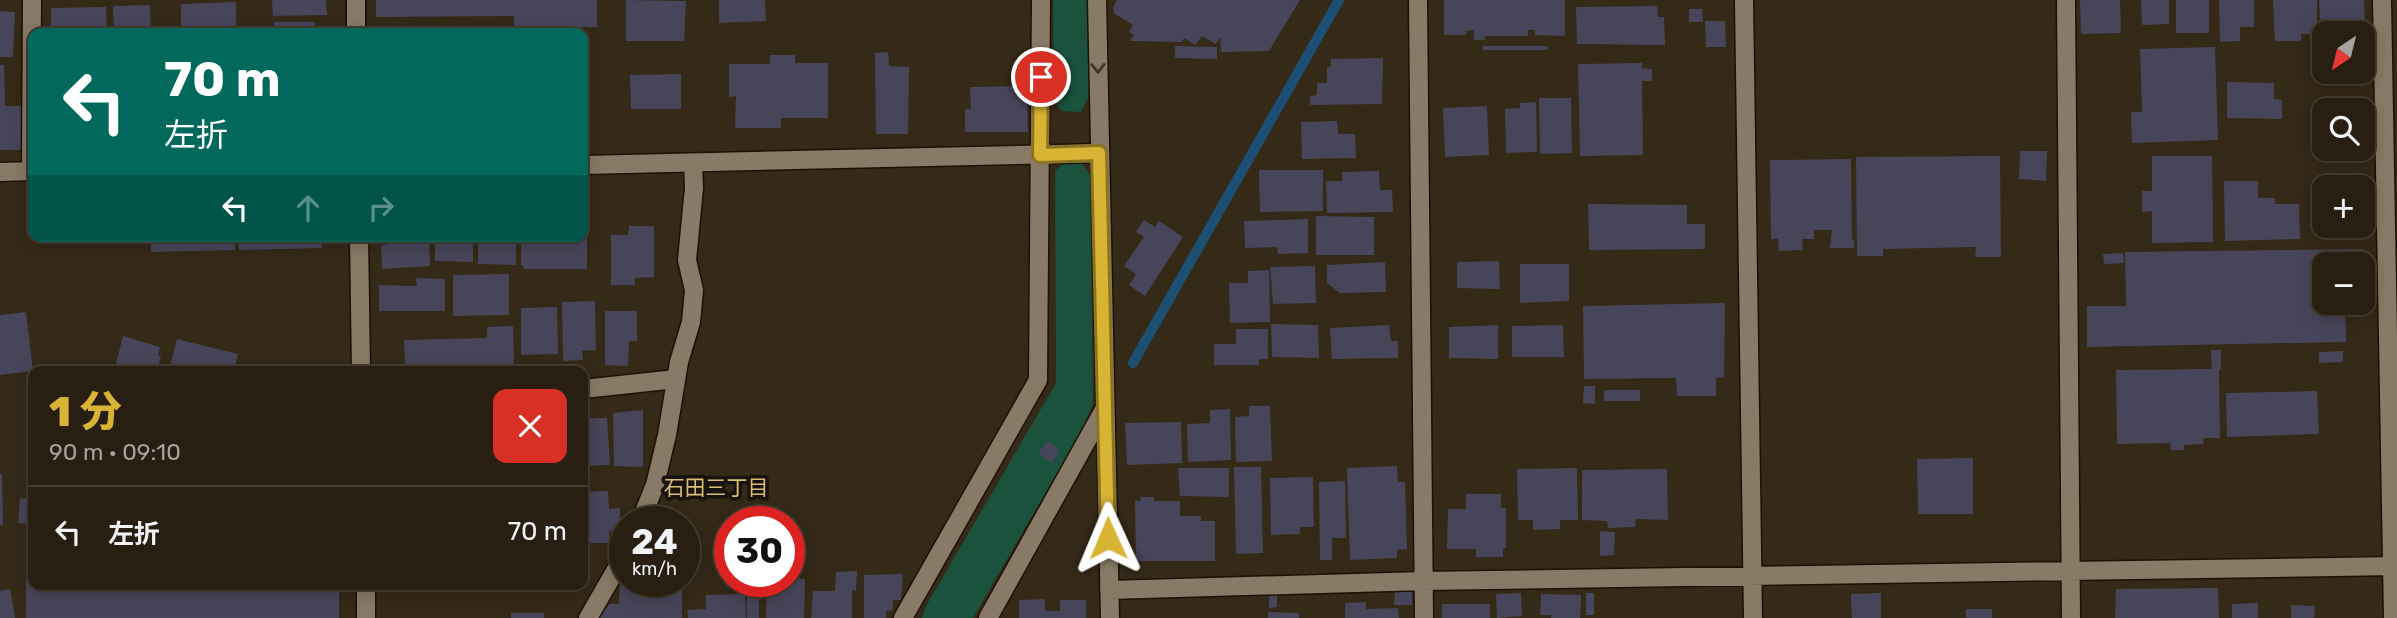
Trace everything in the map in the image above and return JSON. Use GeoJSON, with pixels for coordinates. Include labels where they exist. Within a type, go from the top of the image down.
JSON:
{"type":"FeatureCollection","features":[{"type":"Feature","properties":{"kind":"street"},"geometry":{"type":"LineString","coordinates":[[32,0],[32,28]]}},
{"type":"Feature","properties":{"kind":"street"},"geometry":{"type":"LineString","coordinates":[[356,0],[356,28]]}},
{"type":"Feature","properties":{"kind":"street"},"geometry":{"type":"LineString","coordinates":[[903,618],[1038,380],[1041,0]]}},
{"type":"Feature","properties":{"kind":"street"},"geometry":{"type":"LineString","coordinates":[[1097,0],[1110,618]]}},
{"type":"Feature","properties":{"kind":"street"},"geometry":{"type":"LineString","coordinates":[[1418,0],[1424,618]]}},
{"type":"Feature","properties":{"kind":"street"},"geometry":{"type":"LineString","coordinates":[[1744,0],[1753,618]]}},
{"type":"Feature","properties":{"kind":"street"},"geometry":{"type":"LineString","coordinates":[[2066,0],[2071,618]]}},
{"type":"Feature","properties":{"kind":"street"},"geometry":{"type":"LineString","coordinates":[[2382,0],[2393,618]]}},
{"type":"Feature","properties":{"kind":"street"},"geometry":{"type":"LineString","coordinates":[[588,165],[1099,153]]}},
{"type":"Feature","properties":{"kind":"street"},"geometry":{"type":"LineString","coordinates":[[646,506],[655,485],[676,379],[691,322],[694,290],[687,260],[694,188],[693,163]]}},
{"type":"Feature","properties":{"kind":"street"},"geometry":{"type":"LineString","coordinates":[[0,172],[28,171]]}},
{"type":"Feature","properties":{"kind":"street"},"geometry":{"type":"LineString","coordinates":[[359,242],[361,366]]}},
{"type":"Feature","properties":{"kind":"street"},"geometry":{"type":"LineString","coordinates":[[588,388],[676,379]]}},
{"type":"Feature","properties":{"kind":"street"},"geometry":{"type":"LineString","coordinates":[[988,618],[1105,408]]}},
{"type":"Feature","properties":{"kind":"street"},"geometry":{"type":"LineString","coordinates":[[1109,590],[1423,581],[2394,566]]}},
{"type":"Feature","properties":{"kind":"street"},"geometry":{"type":"LineString","coordinates":[[588,618],[609,582]]}},
{"type":"Feature","properties":{"kind":"street"},"geometry":{"type":"LineString","coordinates":[[366,590],[366,618]]}},
{"type":"Feature","properties":{"kind":"green space"},"geometry":{"type":"Polygon","coordinates":[[[1053,0],[1088,0],[1089,96],[1081,112],[1061,111],[1054,100],[1053,0]]]}},
{"type":"Feature","properties":{"kind":"green space"},"geometry":{"type":"Polygon","coordinates":[[[1064,163],[1082,163],[1090,175],[1093,403],[1083,428],[973,618],[922,618],[926,606],[1056,383],[1055,171],[1064,163]]]}},
{"type":"Feature","properties":{"kind":"building"},"geometry":{"type":"Polygon","coordinates":[[[272,0],[326,0],[327,15],[273,16],[272,0]]]}},
{"type":"Feature","properties":{"kind":"building"},"geometry":{"type":"Polygon","coordinates":[[[376,0],[597,0],[597,27],[514,28],[514,16],[376,17],[376,0]]]}},
{"type":"Feature","properties":{"kind":"building"},"geometry":{"type":"Polygon","coordinates":[[[626,0],[686,1],[684,41],[626,41],[626,0]]]}},
{"type":"Feature","properties":{"kind":"building"},"geometry":{"type":"Polygon","coordinates":[[[719,0],[765,0],[766,21],[719,23],[719,0]]]}},
{"type":"Feature","properties":{"kind":"building"},"geometry":{"type":"Polygon","coordinates":[[[1117,0],[1300,0],[1269,51],[1221,52],[1220,37],[1216,44],[1202,36],[1195,45],[1184,38],[1182,42],[1130,41],[1134,35],[1129,32],[1133,25],[1115,14],[1113,8],[1117,0]]]}},
{"type":"Feature","properties":{"kind":"building"},"geometry":{"type":"Polygon","coordinates":[[[1444,0],[1565,0],[1565,36],[1535,35],[1535,30],[1528,30],[1528,36],[1485,36],[1485,40],[1474,40],[1474,30],[1466,31],[1466,35],[1444,35],[1444,0]]]}},
{"type":"Feature","properties":{"kind":"building"},"geometry":{"type":"Polygon","coordinates":[[[2080,0],[2120,0],[2121,33],[2081,34],[2080,0]]]}},
{"type":"Feature","properties":{"kind":"building"},"geometry":{"type":"Polygon","coordinates":[[[2141,0],[2169,0],[2169,24],[2142,25],[2141,0]]]}},
{"type":"Feature","properties":{"kind":"building"},"geometry":{"type":"Polygon","coordinates":[[[2176,0],[2209,0],[2209,33],[2176,33],[2176,0]]]}},
{"type":"Feature","properties":{"kind":"building"},"geometry":{"type":"Polygon","coordinates":[[[2219,0],[2254,0],[2254,27],[2240,27],[2240,41],[2220,42],[2219,0]]]}},
{"type":"Feature","properties":{"kind":"building"},"geometry":{"type":"Polygon","coordinates":[[[2273,0],[2317,0],[2317,21],[2312,21],[2312,34],[2301,34],[2301,41],[2275,41],[2273,0]]]}},
{"type":"Feature","properties":{"kind":"building"},"geometry":{"type":"Polygon","coordinates":[[[2319,0],[2364,0],[2365,21],[2320,21],[2319,0]]]}},
{"type":"Feature","properties":{"kind":"building"},"geometry":{"type":"Polygon","coordinates":[[[236,2],[236,28],[181,28],[181,4],[236,2]]]}},
{"type":"Feature","properties":{"kind":"building"},"geometry":{"type":"Polygon","coordinates":[[[150,5],[151,28],[114,28],[113,6],[150,5]]]}},
{"type":"Feature","properties":{"kind":"building"},"geometry":{"type":"Polygon","coordinates":[[[1657,6],[1658,17],[1664,17],[1665,45],[1577,44],[1576,7],[1657,6]]]}},
{"type":"Feature","properties":{"kind":"building"},"geometry":{"type":"Polygon","coordinates":[[[106,7],[107,28],[51,28],[51,8],[106,7]]]}},
{"type":"Feature","properties":{"kind":"building"},"geometry":{"type":"Polygon","coordinates":[[[1689,9],[1702,9],[1703,22],[1689,22],[1689,9]]]}},
{"type":"Feature","properties":{"kind":"building"},"geometry":{"type":"Polygon","coordinates":[[[0,11],[15,12],[13,57],[0,57],[0,11]]]}},
{"type":"Feature","properties":{"kind":"building"},"geometry":{"type":"Polygon","coordinates":[[[1705,21],[1725,21],[1726,47],[1706,47],[1705,21]]]}},
{"type":"Feature","properties":{"kind":"building"},"geometry":{"type":"Polygon","coordinates":[[[274,22],[315,22],[315,28],[274,28],[274,22]]]}},
{"type":"Feature","properties":{"kind":"building"},"geometry":{"type":"Polygon","coordinates":[[[1175,46],[1217,47],[1217,59],[1175,58],[1175,46]]]}},
{"type":"Feature","properties":{"kind":"building"},"geometry":{"type":"Polygon","coordinates":[[[1483,46],[1548,46],[1548,50],[1483,50],[1483,46]]]}},
{"type":"Feature","properties":{"kind":"building"},"geometry":{"type":"Polygon","coordinates":[[[2215,47],[2218,140],[2132,143],[2131,112],[2142,112],[2140,49],[2215,47]]]}},
{"type":"Feature","properties":{"kind":"building"},"geometry":{"type":"Polygon","coordinates":[[[888,52],[889,66],[909,67],[908,134],[876,134],[875,53],[888,52]]]}},
{"type":"Feature","properties":{"kind":"building"},"geometry":{"type":"Polygon","coordinates":[[[770,55],[795,55],[795,63],[828,63],[828,118],[781,118],[781,128],[735,128],[736,96],[729,97],[729,64],[770,64],[770,55]]]}},
{"type":"Feature","properties":{"kind":"building"},"geometry":{"type":"Polygon","coordinates":[[[1383,58],[1382,104],[1310,105],[1310,96],[1317,95],[1317,83],[1327,83],[1327,67],[1331,67],[1331,59],[1383,58]]]}},
{"type":"Feature","properties":{"kind":"building"},"geometry":{"type":"Polygon","coordinates":[[[1642,63],[1642,68],[1652,69],[1652,81],[1642,81],[1643,155],[1580,156],[1578,64],[1642,63]]]}},
{"type":"Feature","properties":{"kind":"building"},"geometry":{"type":"Polygon","coordinates":[[[0,65],[4,65],[5,106],[25,106],[25,150],[0,150],[0,65]]]}},
{"type":"Feature","properties":{"kind":"building"},"geometry":{"type":"Polygon","coordinates":[[[681,74],[681,109],[631,109],[630,75],[681,74]]]}},
{"type":"Feature","properties":{"kind":"building"},"geometry":{"type":"Polygon","coordinates":[[[2227,82],[2274,83],[2274,99],[2282,100],[2282,119],[2227,118],[2227,82]]]}},
{"type":"Feature","properties":{"kind":"building"},"geometry":{"type":"Polygon","coordinates":[[[1027,86],[1028,132],[965,132],[965,109],[971,109],[970,87],[1027,86]]]}},
{"type":"Feature","properties":{"kind":"building"},"geometry":{"type":"Polygon","coordinates":[[[1539,98],[1571,98],[1572,153],[1540,154],[1539,98]]]}},
{"type":"Feature","properties":{"kind":"building"},"geometry":{"type":"Polygon","coordinates":[[[1536,102],[1537,152],[1506,153],[1505,109],[1520,108],[1520,103],[1536,102]]]}},
{"type":"Feature","properties":{"kind":"building"},"geometry":{"type":"Polygon","coordinates":[[[1487,106],[1489,155],[1445,157],[1443,108],[1487,106]]]}},
{"type":"Feature","properties":{"kind":"building"},"geometry":{"type":"Polygon","coordinates":[[[1337,121],[1338,134],[1355,134],[1356,158],[1302,159],[1301,122],[1337,121]]]}},
{"type":"Feature","properties":{"kind":"building"},"geometry":{"type":"Polygon","coordinates":[[[2020,151],[2047,151],[2046,181],[2019,179],[2020,151]]]}},
{"type":"Feature","properties":{"kind":"building"},"geometry":{"type":"Polygon","coordinates":[[[2000,156],[2001,257],[1975,257],[1976,247],[1883,249],[1883,256],[1857,256],[1856,157],[2000,156]]]}},
{"type":"Feature","properties":{"kind":"building"},"geometry":{"type":"Polygon","coordinates":[[[2152,156],[2212,156],[2213,242],[2152,243],[2152,211],[2142,212],[2142,191],[2152,191],[2152,156]]]}},
{"type":"Feature","properties":{"kind":"building"},"geometry":{"type":"Polygon","coordinates":[[[1851,159],[1854,248],[1830,248],[1832,230],[1814,230],[1814,239],[1802,239],[1803,250],[1779,251],[1778,239],[1771,239],[1770,160],[1851,159]]]}},
{"type":"Feature","properties":{"kind":"building"},"geometry":{"type":"Polygon","coordinates":[[[1259,170],[1323,170],[1323,211],[1260,212],[1259,170]]]}},
{"type":"Feature","properties":{"kind":"building"},"geometry":{"type":"Polygon","coordinates":[[[1379,171],[1380,190],[1392,190],[1393,212],[1327,213],[1326,181],[1342,181],[1342,172],[1379,171]]]}},
{"type":"Feature","properties":{"kind":"building"},"geometry":{"type":"Polygon","coordinates":[[[2224,181],[2258,181],[2258,198],[2275,198],[2275,204],[2299,204],[2300,239],[2225,241],[2224,181]]]}},
{"type":"Feature","properties":{"kind":"building"},"geometry":{"type":"Polygon","coordinates":[[[1588,204],[1687,205],[1687,224],[1705,224],[1705,249],[1589,250],[1588,204]]]}},
{"type":"Feature","properties":{"kind":"building"},"geometry":{"type":"Polygon","coordinates":[[[1316,216],[1374,217],[1374,255],[1316,255],[1316,216]]]}},
{"type":"Feature","properties":{"kind":"building"},"geometry":{"type":"Polygon","coordinates":[[[1308,219],[1308,253],[1278,254],[1277,247],[1245,248],[1244,221],[1308,219]]]}},
{"type":"Feature","properties":{"kind":"building"},"geometry":{"type":"Polygon","coordinates":[[[1144,220],[1155,227],[1159,221],[1183,237],[1145,296],[1129,285],[1136,274],[1124,266],[1144,237],[1136,232],[1144,220]]]}},
{"type":"Feature","properties":{"kind":"building"},"geometry":{"type":"Polygon","coordinates":[[[629,226],[654,226],[654,277],[635,278],[635,285],[611,285],[611,235],[628,235],[629,226]]]}},
{"type":"Feature","properties":{"kind":"building"},"geometry":{"type":"Polygon","coordinates":[[[151,242],[234,242],[235,250],[151,252],[151,242]]]}},
{"type":"Feature","properties":{"kind":"building"},"geometry":{"type":"Polygon","coordinates":[[[238,242],[322,242],[322,248],[239,250],[238,242]]]}},
{"type":"Feature","properties":{"kind":"building"},"geometry":{"type":"Polygon","coordinates":[[[386,242],[429,242],[430,266],[382,269],[381,245],[386,245],[386,242]]]}},
{"type":"Feature","properties":{"kind":"building"},"geometry":{"type":"Polygon","coordinates":[[[435,242],[473,242],[473,262],[435,261],[435,242]]]}},
{"type":"Feature","properties":{"kind":"building"},"geometry":{"type":"Polygon","coordinates":[[[478,242],[516,242],[516,265],[478,264],[478,242]]]}},
{"type":"Feature","properties":{"kind":"building"},"geometry":{"type":"Polygon","coordinates":[[[521,242],[587,242],[587,269],[524,269],[524,266],[521,266],[521,242]]]}},
{"type":"Feature","properties":{"kind":"building"},"geometry":{"type":"Polygon","coordinates":[[[2363,249],[2363,252],[2312,252],[2312,315],[2345,315],[2346,342],[2087,347],[2087,306],[2126,306],[2125,252],[2363,249]]]}},
{"type":"Feature","properties":{"kind":"building"},"geometry":{"type":"Polygon","coordinates":[[[2123,253],[2124,263],[2104,264],[2103,254],[2123,253]]]}},
{"type":"Feature","properties":{"kind":"building"},"geometry":{"type":"Polygon","coordinates":[[[1499,261],[1500,289],[1457,288],[1457,262],[1499,261]]]}},
{"type":"Feature","properties":{"kind":"building"},"geometry":{"type":"Polygon","coordinates":[[[1385,262],[1386,292],[1340,293],[1327,283],[1327,265],[1385,262]]]}},
{"type":"Feature","properties":{"kind":"building"},"geometry":{"type":"Polygon","coordinates":[[[1520,264],[1569,264],[1569,301],[1520,303],[1520,264]]]}},
{"type":"Feature","properties":{"kind":"building"},"geometry":{"type":"Polygon","coordinates":[[[1315,266],[1316,303],[1273,304],[1270,267],[1315,266]]]}},
{"type":"Feature","properties":{"kind":"building"},"geometry":{"type":"Polygon","coordinates":[[[1269,270],[1270,322],[1230,323],[1229,283],[1248,283],[1248,271],[1269,270]]]}},
{"type":"Feature","properties":{"kind":"building"},"geometry":{"type":"Polygon","coordinates":[[[509,274],[509,315],[453,316],[453,275],[509,274]]]}},
{"type":"Feature","properties":{"kind":"building"},"geometry":{"type":"Polygon","coordinates":[[[416,278],[445,279],[445,311],[379,311],[379,285],[417,286],[416,278]]]}},
{"type":"Feature","properties":{"kind":"building"},"geometry":{"type":"Polygon","coordinates":[[[595,301],[596,350],[582,351],[583,360],[563,361],[562,302],[595,301]]]}},
{"type":"Feature","properties":{"kind":"building"},"geometry":{"type":"Polygon","coordinates":[[[1725,303],[1724,377],[1716,378],[1716,396],[1677,396],[1676,378],[1584,379],[1583,306],[1725,303]]]}},
{"type":"Feature","properties":{"kind":"building"},"geometry":{"type":"Polygon","coordinates":[[[557,307],[558,354],[521,355],[521,308],[557,307]]]}},
{"type":"Feature","properties":{"kind":"building"},"geometry":{"type":"Polygon","coordinates":[[[605,311],[637,311],[637,341],[629,341],[628,366],[605,365],[605,311]]]}},
{"type":"Feature","properties":{"kind":"building"},"geometry":{"type":"Polygon","coordinates":[[[26,312],[32,366],[28,366],[28,372],[0,375],[0,315],[26,312]]]}},
{"type":"Feature","properties":{"kind":"building"},"geometry":{"type":"Polygon","coordinates":[[[1271,324],[1318,325],[1319,358],[1272,357],[1271,324]]]}},
{"type":"Feature","properties":{"kind":"building"},"geometry":{"type":"Polygon","coordinates":[[[1389,325],[1391,341],[1398,341],[1398,358],[1332,359],[1330,328],[1389,325]]]}},
{"type":"Feature","properties":{"kind":"building"},"geometry":{"type":"Polygon","coordinates":[[[1498,325],[1498,359],[1449,358],[1449,327],[1498,325]]]}},
{"type":"Feature","properties":{"kind":"building"},"geometry":{"type":"Polygon","coordinates":[[[1563,325],[1564,357],[1512,357],[1512,326],[1563,325]]]}},
{"type":"Feature","properties":{"kind":"building"},"geometry":{"type":"Polygon","coordinates":[[[513,326],[514,365],[405,366],[404,340],[487,338],[487,327],[513,326]]]}},
{"type":"Feature","properties":{"kind":"building"},"geometry":{"type":"Polygon","coordinates":[[[1236,329],[1268,329],[1268,359],[1259,359],[1259,365],[1214,365],[1214,344],[1236,344],[1236,329]]]}},
{"type":"Feature","properties":{"kind":"building"},"geometry":{"type":"Polygon","coordinates":[[[123,336],[160,347],[158,366],[115,366],[123,336]]]}},
{"type":"Feature","properties":{"kind":"building"},"geometry":{"type":"Polygon","coordinates":[[[177,339],[238,354],[235,366],[170,366],[177,339]]]}},
{"type":"Feature","properties":{"kind":"building"},"geometry":{"type":"Polygon","coordinates":[[[2211,350],[2221,350],[2220,438],[2204,438],[2203,444],[2184,445],[2184,450],[2171,450],[2170,443],[2117,444],[2116,370],[2212,369],[2211,350]]]}},
{"type":"Feature","properties":{"kind":"building"},"geometry":{"type":"Polygon","coordinates":[[[2343,351],[2343,362],[2319,363],[2319,352],[2343,351]]]}},
{"type":"Feature","properties":{"kind":"building"},"geometry":{"type":"Polygon","coordinates":[[[1584,386],[1595,386],[1595,404],[1583,403],[1584,386]]]}},
{"type":"Feature","properties":{"kind":"building"},"geometry":{"type":"Polygon","coordinates":[[[1604,390],[1640,390],[1640,401],[1604,401],[1604,390]]]}},
{"type":"Feature","properties":{"kind":"building"},"geometry":{"type":"Polygon","coordinates":[[[2317,391],[2319,434],[2227,437],[2226,393],[2317,391]]]}},
{"type":"Feature","properties":{"kind":"building"},"geometry":{"type":"Polygon","coordinates":[[[1249,406],[1270,406],[1272,461],[1236,462],[1235,417],[1249,416],[1249,406]]]}},
{"type":"Feature","properties":{"kind":"building"},"geometry":{"type":"Polygon","coordinates":[[[1230,409],[1231,460],[1188,462],[1187,424],[1210,423],[1210,410],[1230,409]]]}},
{"type":"Feature","properties":{"kind":"building"},"geometry":{"type":"Polygon","coordinates":[[[643,410],[643,467],[614,466],[613,413],[643,410]]]}},
{"type":"Feature","properties":{"kind":"building"},"geometry":{"type":"Polygon","coordinates":[[[588,418],[607,418],[610,465],[588,466],[588,418]]]}},
{"type":"Feature","properties":{"kind":"building"},"geometry":{"type":"Polygon","coordinates":[[[1181,422],[1182,463],[1127,465],[1125,423],[1181,422]]]}},
{"type":"Feature","properties":{"kind":"building"},"geometry":{"type":"Polygon","coordinates":[[[1047,441],[1060,450],[1052,463],[1038,454],[1047,441]]]}},
{"type":"Feature","properties":{"kind":"building"},"geometry":{"type":"Polygon","coordinates":[[[1973,458],[1973,514],[1918,514],[1917,459],[1973,458]]]}},
{"type":"Feature","properties":{"kind":"building"},"geometry":{"type":"Polygon","coordinates":[[[1397,466],[1398,482],[1405,482],[1407,549],[1397,550],[1397,558],[1350,560],[1347,468],[1397,466]]]}},
{"type":"Feature","properties":{"kind":"building"},"geometry":{"type":"Polygon","coordinates":[[[1234,467],[1261,467],[1263,553],[1236,554],[1234,467]]]}},
{"type":"Feature","properties":{"kind":"building"},"geometry":{"type":"Polygon","coordinates":[[[1178,468],[1229,468],[1229,497],[1180,496],[1178,468]]]}},
{"type":"Feature","properties":{"kind":"building"},"geometry":{"type":"Polygon","coordinates":[[[1577,468],[1578,520],[1560,520],[1560,529],[1533,530],[1533,520],[1518,520],[1517,469],[1577,468]]]}},
{"type":"Feature","properties":{"kind":"building"},"geometry":{"type":"Polygon","coordinates":[[[1667,469],[1668,520],[1636,519],[1635,527],[1608,528],[1607,521],[1582,520],[1582,470],[1667,469]]]}},
{"type":"Feature","properties":{"kind":"building"},"geometry":{"type":"Polygon","coordinates":[[[2,474],[3,525],[0,525],[2,474]]]}},
{"type":"Feature","properties":{"kind":"building"},"geometry":{"type":"Polygon","coordinates":[[[1313,477],[1314,527],[1300,527],[1300,534],[1271,535],[1270,478],[1313,477]]]}},
{"type":"Feature","properties":{"kind":"building"},"geometry":{"type":"Polygon","coordinates":[[[1345,481],[1346,538],[1332,538],[1332,560],[1320,560],[1319,482],[1345,481]]]}},
{"type":"Feature","properties":{"kind":"building"},"geometry":{"type":"Polygon","coordinates":[[[608,491],[609,543],[588,543],[588,492],[608,491]]]}},
{"type":"Feature","properties":{"kind":"building"},"geometry":{"type":"Polygon","coordinates":[[[1466,494],[1501,494],[1501,508],[1506,508],[1506,548],[1503,548],[1503,557],[1476,557],[1476,549],[1447,549],[1448,509],[1466,509],[1466,494]]]}},
{"type":"Feature","properties":{"kind":"building"},"geometry":{"type":"Polygon","coordinates":[[[1140,497],[1154,497],[1154,501],[1180,501],[1180,516],[1201,516],[1201,521],[1215,521],[1215,561],[1136,561],[1135,501],[1141,501],[1140,497]]]}},
{"type":"Feature","properties":{"kind":"building"},"geometry":{"type":"Polygon","coordinates":[[[20,498],[28,499],[28,524],[18,523],[20,498]]]}},
{"type":"Feature","properties":{"kind":"building"},"geometry":{"type":"Polygon","coordinates":[[[1600,531],[1615,532],[1614,555],[1600,556],[1600,531]]]}},
{"type":"Feature","properties":{"kind":"building"},"geometry":{"type":"Polygon","coordinates":[[[26,552],[28,590],[339,590],[339,618],[26,618],[26,552]]]}},
{"type":"Feature","properties":{"kind":"building"},"geometry":{"type":"Polygon","coordinates":[[[857,571],[856,591],[852,590],[852,618],[811,618],[813,591],[835,591],[836,572],[857,571]]]}},
{"type":"Feature","properties":{"kind":"building"},"geometry":{"type":"Polygon","coordinates":[[[903,574],[901,600],[893,600],[893,610],[886,611],[886,618],[864,618],[864,575],[903,574]]]}},
{"type":"Feature","properties":{"kind":"building"},"geometry":{"type":"Polygon","coordinates":[[[2218,588],[2219,618],[2115,618],[2116,589],[2218,588]]]}},
{"type":"Feature","properties":{"kind":"building"},"geometry":{"type":"Polygon","coordinates":[[[10,589],[15,618],[0,618],[0,591],[10,589]]]}},
{"type":"Feature","properties":{"kind":"building"},"geometry":{"type":"Polygon","coordinates":[[[1395,592],[1412,592],[1412,605],[1394,605],[1395,592]]]}},
{"type":"Feature","properties":{"kind":"building"},"geometry":{"type":"Polygon","coordinates":[[[1521,593],[1522,616],[1497,618],[1496,594],[1521,593]]]}},
{"type":"Feature","properties":{"kind":"building"},"geometry":{"type":"Polygon","coordinates":[[[1586,593],[1594,593],[1594,615],[1586,615],[1586,593]]]}},
{"type":"Feature","properties":{"kind":"building"},"geometry":{"type":"Polygon","coordinates":[[[1881,593],[1881,618],[1852,618],[1851,594],[1881,593]]]}},
{"type":"Feature","properties":{"kind":"building"},"geometry":{"type":"Polygon","coordinates":[[[1269,594],[1277,594],[1277,607],[1269,608],[1269,594]]]}},
{"type":"Feature","properties":{"kind":"building"},"geometry":{"type":"Polygon","coordinates":[[[1541,594],[1581,595],[1580,618],[1551,618],[1551,615],[1540,615],[1541,594]]]}},
{"type":"Feature","properties":{"kind":"building"},"geometry":{"type":"Polygon","coordinates":[[[706,595],[745,597],[746,618],[688,618],[687,610],[706,609],[706,595]]]}},
{"type":"Feature","properties":{"kind":"building"},"geometry":{"type":"Polygon","coordinates":[[[619,597],[682,597],[682,618],[599,618],[609,604],[619,604],[619,597]]]}},
{"type":"Feature","properties":{"kind":"building"},"geometry":{"type":"Polygon","coordinates":[[[747,597],[759,597],[759,618],[747,618],[747,597]]]}},
{"type":"Feature","properties":{"kind":"building"},"geometry":{"type":"Polygon","coordinates":[[[767,597],[805,597],[804,618],[766,618],[767,597]]]}},
{"type":"Feature","properties":{"kind":"building"},"geometry":{"type":"Polygon","coordinates":[[[1045,599],[1045,611],[1060,611],[1060,600],[1086,600],[1086,618],[1019,618],[1019,600],[1045,599]]]}},
{"type":"Feature","properties":{"kind":"building"},"geometry":{"type":"Polygon","coordinates":[[[1366,602],[1366,609],[1398,608],[1399,618],[1345,618],[1345,603],[1366,602]]]}},
{"type":"Feature","properties":{"kind":"building"},"geometry":{"type":"Polygon","coordinates":[[[2258,603],[2258,618],[2232,618],[2232,604],[2258,603]]]}},
{"type":"Feature","properties":{"kind":"building"},"geometry":{"type":"Polygon","coordinates":[[[1442,604],[1490,604],[1490,618],[1442,618],[1442,604]]]}},
{"type":"Feature","properties":{"kind":"building"},"geometry":{"type":"Polygon","coordinates":[[[2291,605],[2315,606],[2314,618],[2291,618],[2291,605]]]}},
{"type":"Feature","properties":{"kind":"building"},"geometry":{"type":"Polygon","coordinates":[[[1966,609],[1992,609],[1992,618],[1966,618],[1966,609]]]}},
{"type":"Feature","properties":{"kind":"building"},"geometry":{"type":"Polygon","coordinates":[[[1268,612],[1299,613],[1299,618],[1268,618],[1268,612]]]}},
{"type":"Feature","properties":{"kind":"building"},"geometry":{"type":"Polygon","coordinates":[[[511,613],[544,613],[544,618],[511,618],[511,613]]]}},
{"type":"Feature","properties":{"kind":"waterway"},"geometry":{"type":"LineString","coordinates":[[1133,363],[1339,0]]}},
{"type":"Feature","properties":{"kind":"district","name":"石田三丁目"},"geometry":{"type":"Point","coordinates":[716,488]}},
{"type":"Feature","properties":{"kind":"route"},"geometry":{"type":"LineString","coordinates":[[1041,77],[1040,155],[1099,153],[1108,538]]}}]}
